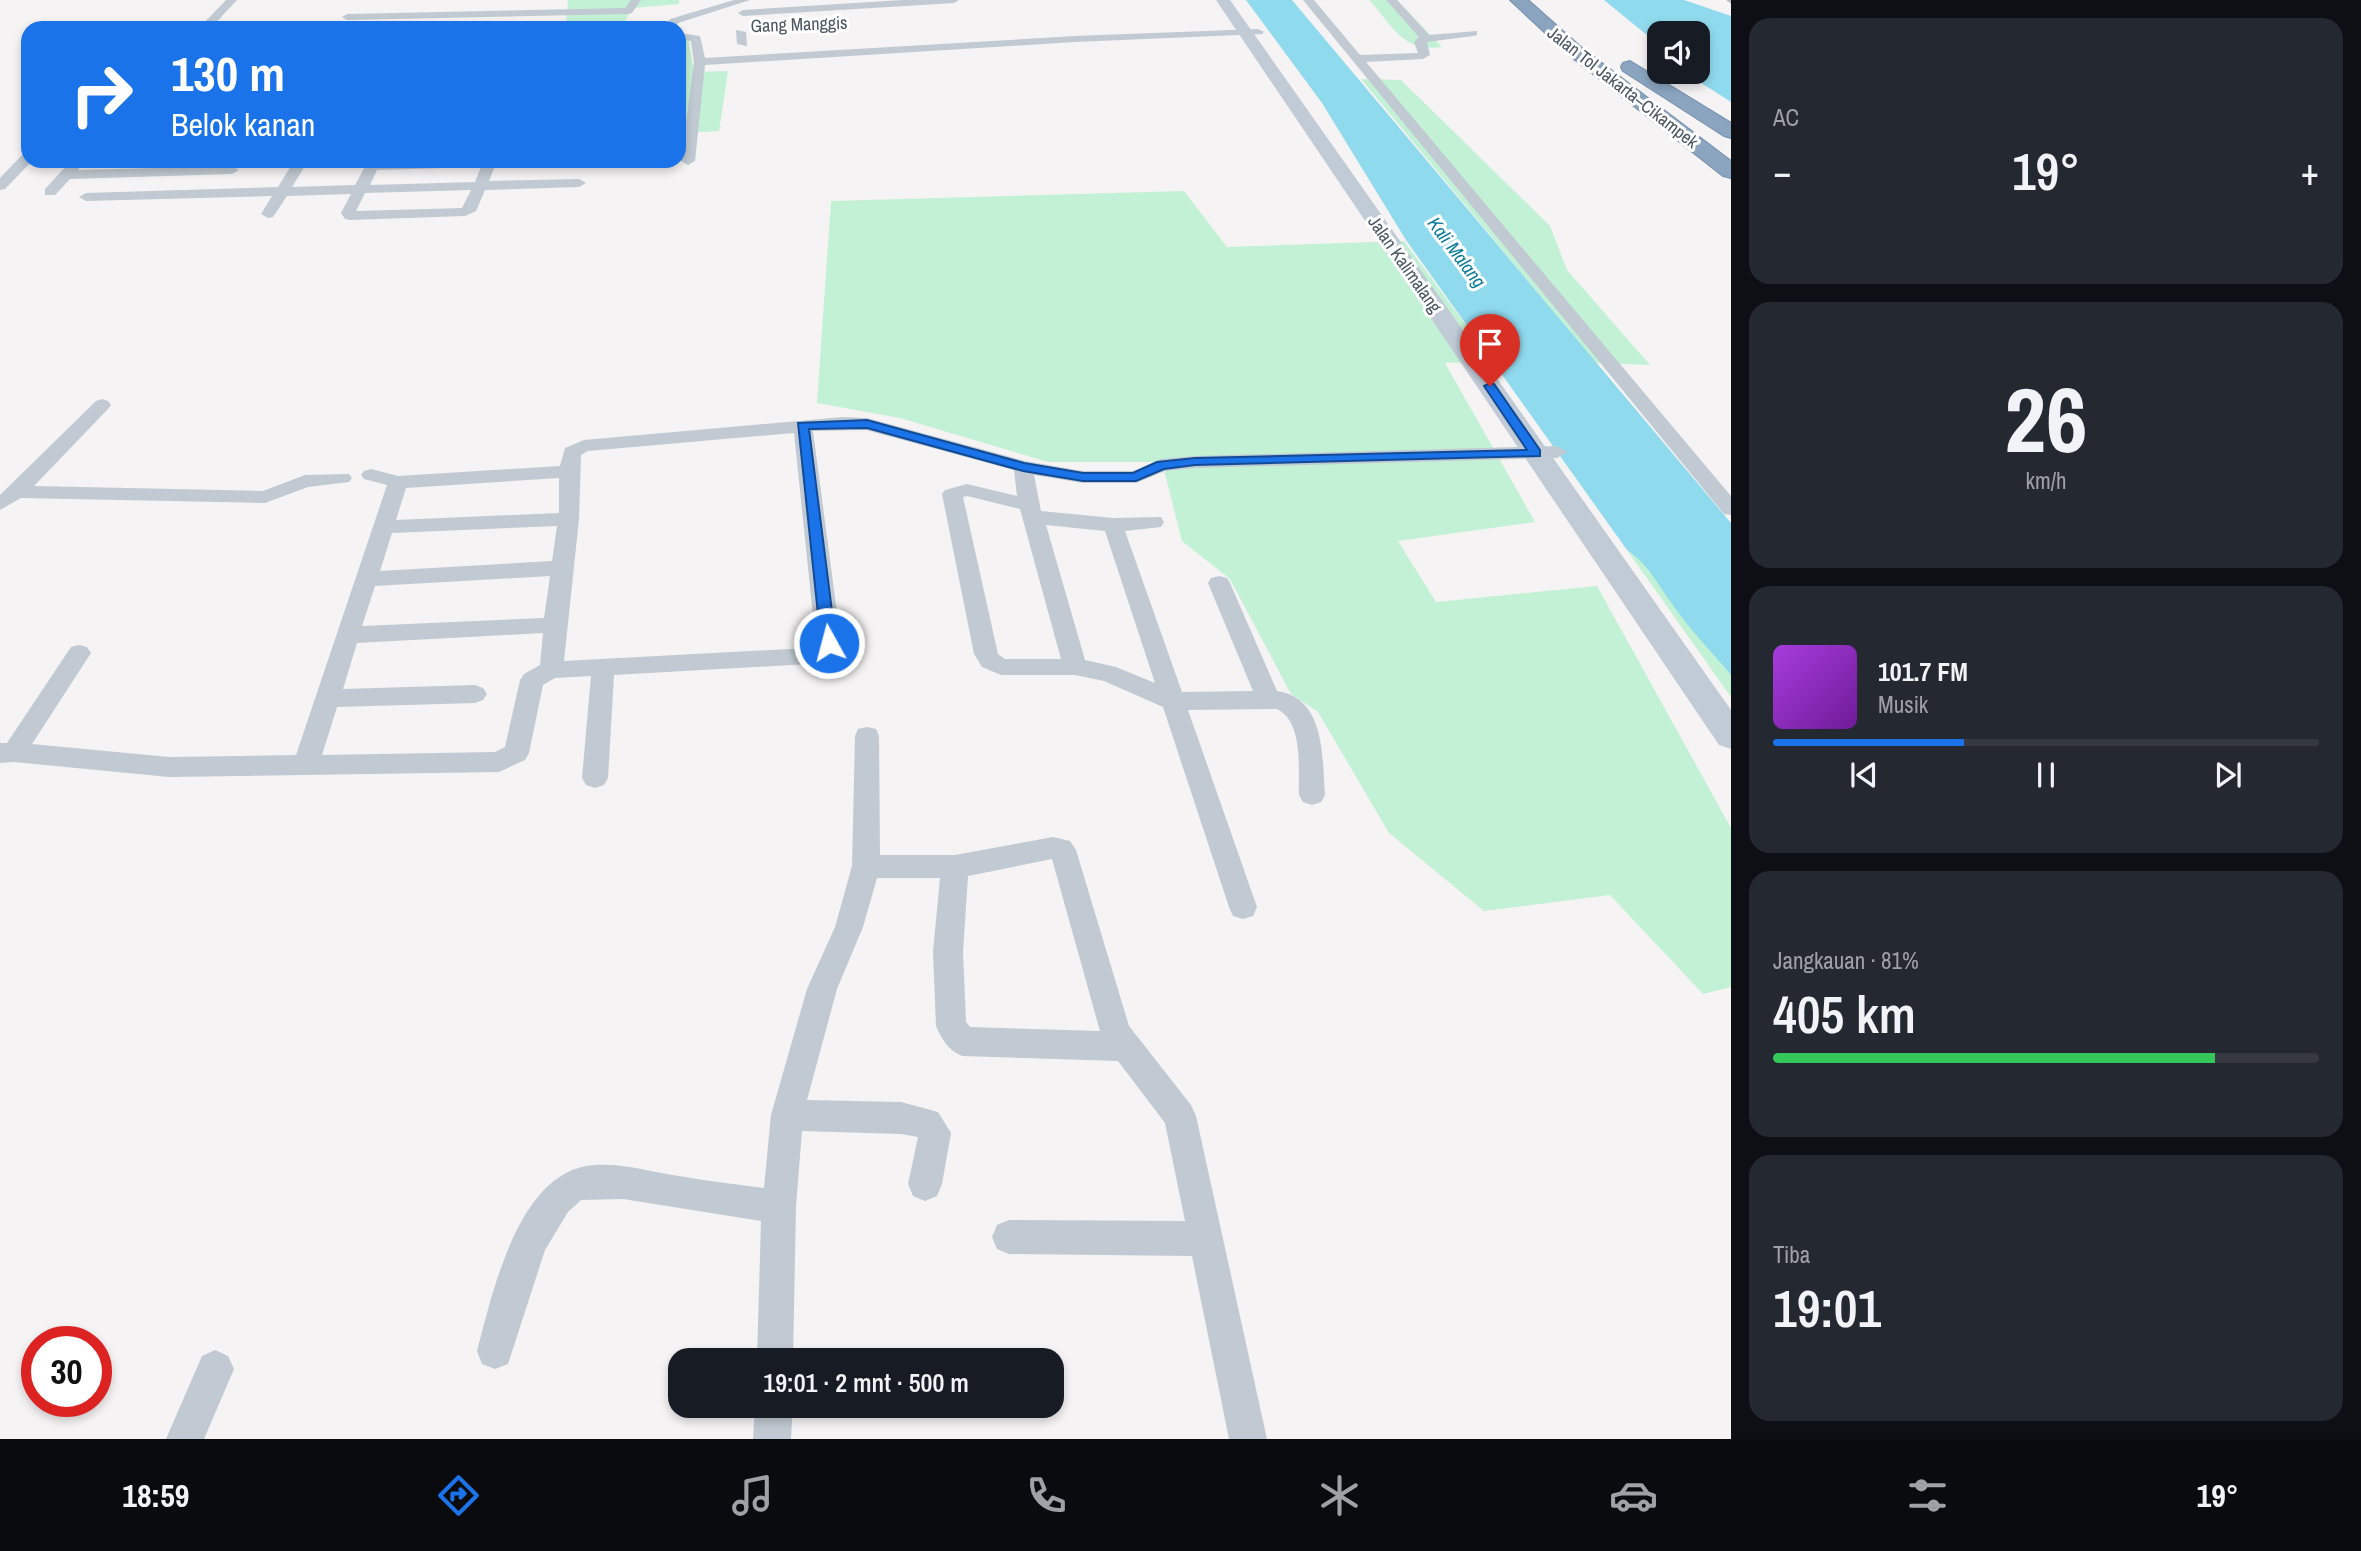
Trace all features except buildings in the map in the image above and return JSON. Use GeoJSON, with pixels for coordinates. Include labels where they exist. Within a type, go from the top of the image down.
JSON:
{"type":"FeatureCollection","features":[{"type":"Feature","properties":{"kind":"highway","name":"Jalan Tol Jakarta–Cikampek"},"geometry":{"type":"LineString","coordinates":[[1517,0],[1587,60],[1731,171]]}},
{"type":"Feature","properties":{"kind":"highway"},"geometry":{"type":"LineString","coordinates":[[1530,0],[1668,117],[1731,162]]}},
{"type":"Feature","properties":{"kind":"highway"},"geometry":{"type":"LineString","coordinates":[[1545,3],[1670,111],[1731,157]]}},
{"type":"Feature","properties":{"kind":"highway","name":"Jalan Tol Jakarta–Cikampek"},"geometry":{"type":"LineString","coordinates":[[1731,132],[1611,54],[1731,148]]}},
{"type":"Feature","properties":{"kind":"main road","name":"Jalan Kalimalang"},"geometry":{"type":"LineString","coordinates":[[1223,0],[1252,32]]}},
{"type":"Feature","properties":{"kind":"main road","name":"Jalan Kalimalang"},"geometry":{"type":"LineString","coordinates":[[1235,0],[1252,32],[1547,453],[1731,736]]}},
{"type":"Feature","properties":{"kind":"main road","name":"Jalan Kalimalang"},"geometry":{"type":"LineString","coordinates":[[1547,453],[1731,697]]}},
{"type":"Feature","properties":{"kind":"street"},"geometry":{"type":"LineString","coordinates":[[391,21],[402,0]]}},
{"type":"Feature","properties":{"kind":"street"},"geometry":{"type":"LineString","coordinates":[[405,21],[417,0]]}},
{"type":"Feature","properties":{"kind":"street"},"geometry":{"type":"LineString","coordinates":[[539,21],[545,0]]}},
{"type":"Feature","properties":{"kind":"street"},"geometry":{"type":"LineString","coordinates":[[344,21],[350,12],[408,16],[628,11],[636,0]]}},
{"type":"Feature","properties":{"kind":"street"},"geometry":{"type":"LineString","coordinates":[[710,0],[721,6]]}},
{"type":"Feature","properties":{"kind":"street"},"geometry":{"type":"LineString","coordinates":[[674,21],[745,0]]}},
{"type":"Feature","properties":{"kind":"street"},"geometry":{"type":"LineString","coordinates":[[743,13],[954,0]]}},
{"type":"Feature","properties":{"kind":"street"},"geometry":{"type":"LineString","coordinates":[[1308,0],[1731,509]]}},
{"type":"Feature","properties":{"kind":"street"},"geometry":{"type":"LineString","coordinates":[[1391,0],[1427,38]]}},
{"type":"Feature","properties":{"kind":"street"},"geometry":{"type":"LineString","coordinates":[[448,21],[458,1]]}},
{"type":"Feature","properties":{"kind":"street"},"geometry":{"type":"LineString","coordinates":[[207,6],[229,3]]}},
{"type":"Feature","properties":{"kind":"street"},"geometry":{"type":"LineString","coordinates":[[212,21],[229,3]]}},
{"type":"Feature","properties":{"kind":"street"},"geometry":{"type":"LineString","coordinates":[[700,62],[893,52],[1075,38],[1252,32]]}},
{"type":"Feature","properties":{"kind":"street"},"geometry":{"type":"LineString","coordinates":[[1359,59],[1419,57],[1424,53],[1420,42],[1427,38],[1473,33]]}},
{"type":"Feature","properties":{"kind":"street"},"geometry":{"type":"LineString","coordinates":[[686,36],[695,37],[704,45],[694,78],[694,114],[686,133]]}},
{"type":"Feature","properties":{"kind":"street"},"geometry":{"type":"LineString","coordinates":[[884,38],[888,39],[893,52]]}},
{"type":"Feature","properties":{"kind":"street","name":"Gang Manggis"},"geometry":{"type":"LineString","coordinates":[[738,40],[757,43]]}},
{"type":"Feature","properties":{"kind":"street"},"geometry":{"type":"LineString","coordinates":[[686,96],[695,96]]}},
{"type":"Feature","properties":{"kind":"street"},"geometry":{"type":"LineString","coordinates":[[686,114],[694,114]]}},
{"type":"Feature","properties":{"kind":"street"},"geometry":{"type":"LineString","coordinates":[[0,186],[21,164]]}},
{"type":"Feature","properties":{"kind":"street"},"geometry":{"type":"LineString","coordinates":[[50,192],[72,168]]}},
{"type":"Feature","properties":{"kind":"street"},"geometry":{"type":"LineString","coordinates":[[66,175],[197,168]]}},
{"type":"Feature","properties":{"kind":"street"},"geometry":{"type":"LineString","coordinates":[[213,194],[233,168]]}},
{"type":"Feature","properties":{"kind":"street"},"geometry":{"type":"LineString","coordinates":[[268,214],[281,192],[305,168]]}},
{"type":"Feature","properties":{"kind":"street"},"geometry":{"type":"LineString","coordinates":[[297,197],[306,168]]}},
{"type":"Feature","properties":{"kind":"street"},"geometry":{"type":"LineString","coordinates":[[371,168],[348,212],[350,216],[465,212],[471,208],[488,168]]}},
{"type":"Feature","properties":{"kind":"street"},"geometry":{"type":"LineString","coordinates":[[86,197],[281,192],[297,197],[359,190],[579,183]]}},
{"type":"Feature","properties":{"kind":"street"},"geometry":{"type":"LineString","coordinates":[[0,505],[18,492],[102,405]]}},
{"type":"Feature","properties":{"kind":"street"},"geometry":{"type":"LineString","coordinates":[[551,670],[560,568],[569,519],[567,472],[572,452],[584,446],[803,426],[867,424],[1023,467],[1083,477],[1116,478],[1136,477],[1167,464],[1195,461],[1547,453]]}},
{"type":"Feature","properties":{"kind":"street"},"geometry":{"type":"LineString","coordinates":[[7,752],[169,767],[499,762],[507,760],[516,752],[532,680],[551,670],[809,656],[824,650],[829,643],[803,426]]}},
{"type":"Feature","properties":{"kind":"street"},"geometry":{"type":"LineString","coordinates":[[1023,467],[1031,511],[1074,667]]}},
{"type":"Feature","properties":{"kind":"street"},"geometry":{"type":"LineString","coordinates":[[371,475],[398,482],[567,472]]}},
{"type":"Feature","properties":{"kind":"street"},"geometry":{"type":"LineString","coordinates":[[18,492],[265,497],[305,481],[342,478]]}},
{"type":"Feature","properties":{"kind":"street"},"geometry":{"type":"LineString","coordinates":[[306,764],[398,482]]}},
{"type":"Feature","properties":{"kind":"street"},"geometry":{"type":"LineString","coordinates":[[1154,522],[1113,525],[1031,511],[967,490],[952,494],[986,654],[990,661],[1001,667],[1074,667],[1108,673],[1173,701],[1285,701],[1301,716],[1305,726],[1312,795]]}},
{"type":"Feature","properties":{"kind":"street"},"geometry":{"type":"LineString","coordinates":[[383,527],[569,519]]}},
{"type":"Feature","properties":{"kind":"street"},"geometry":{"type":"LineString","coordinates":[[1113,525],[1243,907]]}},
{"type":"Feature","properties":{"kind":"street"},"geometry":{"type":"LineString","coordinates":[[366,579],[560,568]]}},
{"type":"Feature","properties":{"kind":"street"},"geometry":{"type":"LineString","coordinates":[[1219,583],[1269,700]]}},
{"type":"Feature","properties":{"kind":"street"},"geometry":{"type":"LineString","coordinates":[[348,635],[554,625]]}},
{"type":"Feature","properties":{"kind":"street"},"geometry":{"type":"LineString","coordinates":[[7,752],[79,653]]}},
{"type":"Feature","properties":{"kind":"street"},"geometry":{"type":"LineString","coordinates":[[595,778],[603,668]]}},
{"type":"Feature","properties":{"kind":"street"},"geometry":{"type":"LineString","coordinates":[[328,698],[475,694]]}},
{"type":"Feature","properties":{"kind":"street"},"geometry":{"type":"LineString","coordinates":[[775,1348],[779,1206],[787,1115],[822,989],[849,927],[866,866],[867,737]]}},
{"type":"Feature","properties":{"kind":"street"},"geometry":{"type":"LineString","coordinates":[[866,866],[955,867],[1053,848],[1059,849],[1066,858],[1110,1021],[1123,1046],[1180,1116],[1248,1439]]}},
{"type":"Feature","properties":{"kind":"street"},"geometry":{"type":"LineString","coordinates":[[955,867],[948,952],[951,1026],[958,1038],[966,1043],[1123,1046]]}},
{"type":"Feature","properties":{"kind":"street"},"geometry":{"type":"LineString","coordinates":[[787,1115],[901,1118],[927,1123],[935,1133],[925,1184]]}},
{"type":"Feature","properties":{"kind":"street"},"geometry":{"type":"LineString","coordinates":[[495,1351],[525,1252],[557,1198],[569,1188],[586,1182],[642,1184],[674,1192],[779,1206]]}},
{"type":"Feature","properties":{"kind":"street"},"geometry":{"type":"LineString","coordinates":[[1009,1237],[1206,1239]]}},
{"type":"Feature","properties":{"kind":"street"},"geometry":{"type":"LineString","coordinates":[[185,1439],[215,1369]]}},
{"type":"Feature","properties":{"kind":"street"},"geometry":{"type":"LineString","coordinates":[[772,1439],[773,1418]]}},
{"type":"Feature","properties":{"kind":"green space"},"geometry":{"type":"Polygon","coordinates":[[[568,0],[679,0],[679,4],[632,8],[626,21],[566,21],[568,0]]]}},
{"type":"Feature","properties":{"kind":"green space"},"geometry":{"type":"Polygon","coordinates":[[[1369,0],[1397,0],[1442,47],[1417,46],[1400,36],[1369,0]]]}},
{"type":"Feature","properties":{"kind":"green space"},"geometry":{"type":"Polygon","coordinates":[[[686,37],[694,72],[728,71],[719,131],[686,133],[686,37]]]}},
{"type":"Feature","properties":{"kind":"green space"},"geometry":{"type":"Polygon","coordinates":[[[1361,79],[1401,80],[1550,226],[1567,270],[1650,365],[1596,363],[1361,79]]]}},
{"type":"Feature","properties":{"kind":"green space"},"geometry":{"type":"Polygon","coordinates":[[[1184,191],[1227,247],[1404,241],[1493,362],[1445,363],[1535,522],[1398,541],[1436,602],[1597,586],[1731,828],[1731,987],[1703,994],[1610,895],[1484,911],[1389,833],[1318,712],[1291,694],[1230,579],[1182,541],[1162,462],[1048,462],[900,418],[817,403],[831,201],[1184,191]]]}},
{"type":"Feature","properties":{"kind":"green space"},"geometry":{"type":"Polygon","coordinates":[[[1627,550],[1640,559],[1653,574],[1672,604],[1731,675],[1731,697],[1627,550]]]}},
{"type":"Feature","properties":{"kind":"water","name":"Kali Malang"},"geometry":{"type":"Polygon","coordinates":[[[1246,0],[1292,0],[1731,523],[1731,675],[1686,622],[1647,568],[1627,550],[1406,240],[1322,103],[1246,0]]]}},
{"type":"Feature","properties":{"kind":"water"},"geometry":{"type":"Polygon","coordinates":[[[1604,0],[1684,0],[1731,16],[1731,102],[1703,84],[1710,84],[1710,21],[1647,21],[1647,35],[1604,0]]]}},
{"type":"Feature","properties":{"kind":"route"},"geometry":{"type":"LineString","coordinates":[[829,643],[803,426],[867,424],[1023,467],[1083,477],[1136,477],[1161,465],[1195,461],[1536,453],[1490,386]]}}]}
